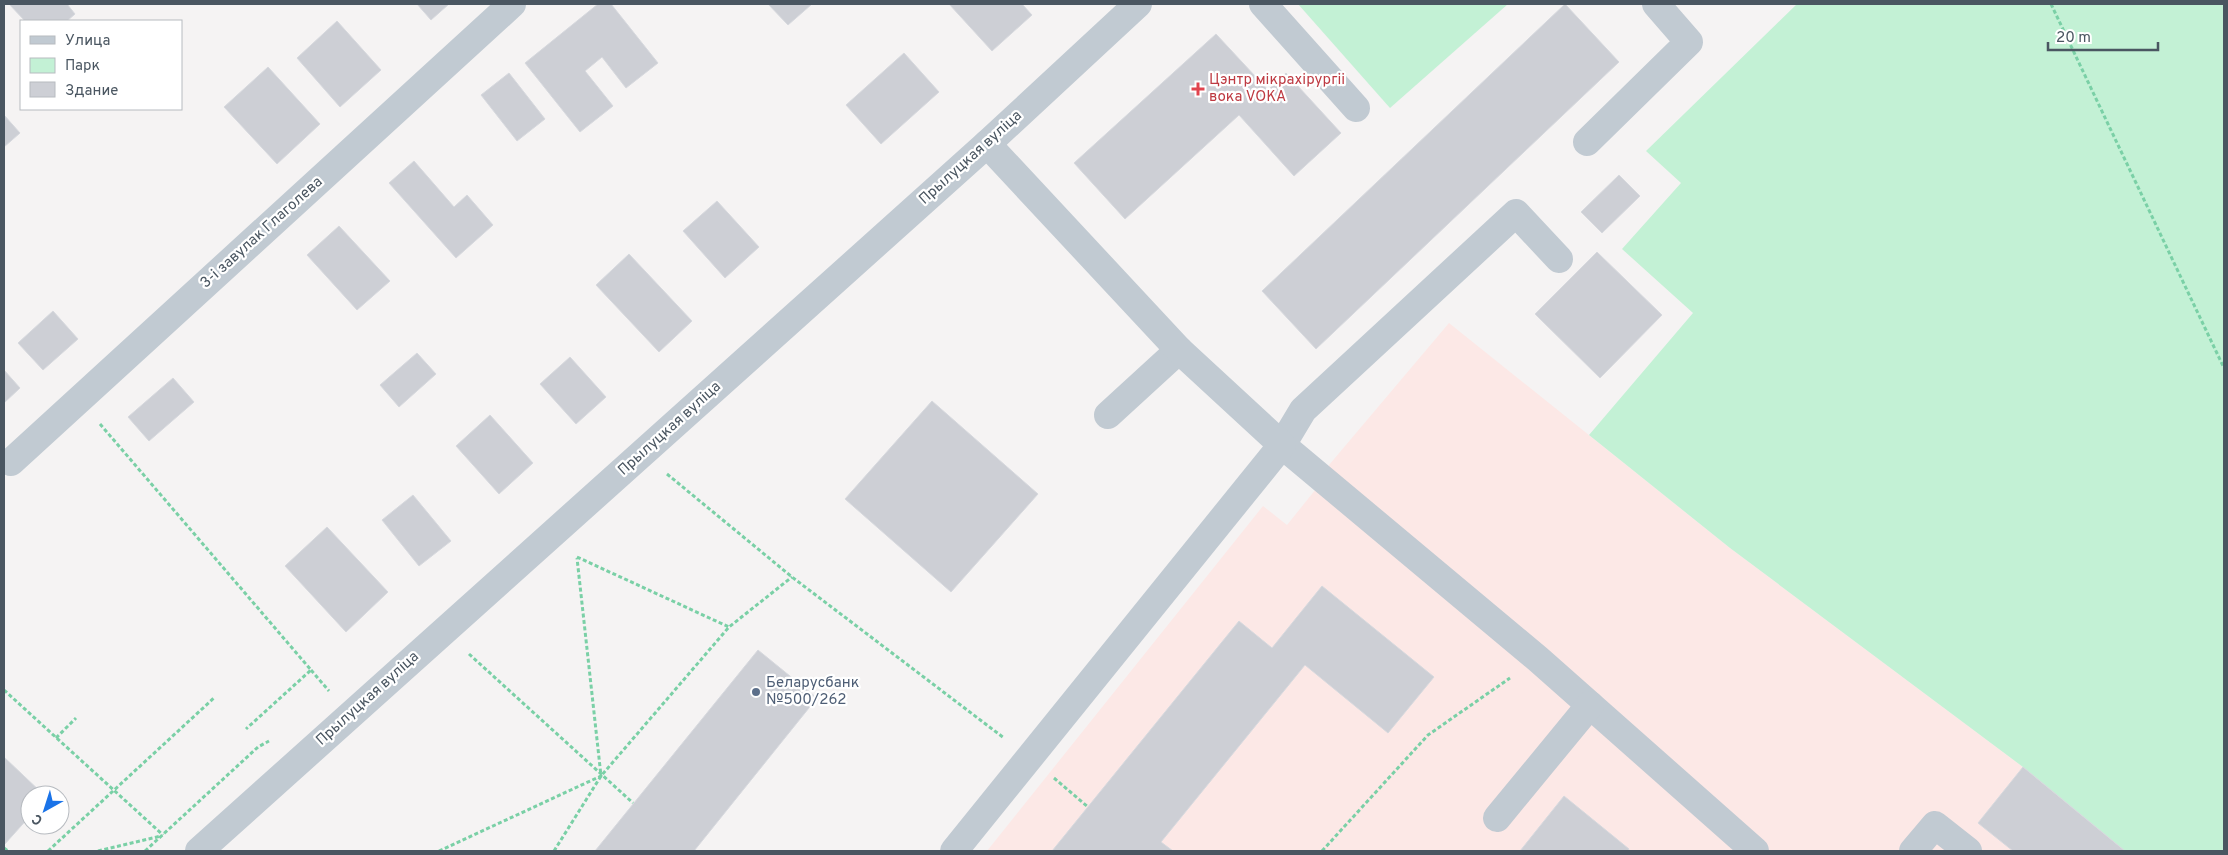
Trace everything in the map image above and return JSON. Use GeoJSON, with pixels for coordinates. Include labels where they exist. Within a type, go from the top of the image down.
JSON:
{"type":"FeatureCollection","features":[{"type":"Feature","properties":{"kind":"street","name":"3-і завулак Глаголева"},"geometry":{"type":"LineString","coordinates":[[11,462],[512,4]]}},
{"type":"Feature","properties":{"kind":"street","name":"Прылуцкая вуліца"},"geometry":{"type":"LineString","coordinates":[[199,851],[987,144],[1138,4]]}},
{"type":"Feature","properties":{"kind":"street"},"geometry":{"type":"LineString","coordinates":[[1263,4],[1356,108]]}},
{"type":"Feature","properties":{"kind":"street"},"geometry":{"type":"LineString","coordinates":[[1586,142],[1689,42],[1656,4]]}},
{"type":"Feature","properties":{"kind":"street"},"geometry":{"type":"LineString","coordinates":[[987,144],[1179,350],[1282,445],[1538,659],[1755,851]]}},
{"type":"Feature","properties":{"kind":"street"},"geometry":{"type":"LineString","coordinates":[[957,850],[1282,445],[1303,410],[1516,213],[1559,260]]}},
{"type":"Feature","properties":{"kind":"street"},"geometry":{"type":"LineString","coordinates":[[1108,415],[1179,350]]}},
{"type":"Feature","properties":{"kind":"street"},"geometry":{"type":"LineString","coordinates":[[1497,818],[1590,704]]}},
{"type":"Feature","properties":{"kind":"street"},"geometry":{"type":"LineString","coordinates":[[1913,851],[1935,825],[1968,851]]}},
{"type":"Feature","properties":{"kind":"path"},"geometry":{"type":"LineString","coordinates":[[2051,4],[2224,368]]}},
{"type":"Feature","properties":{"kind":"path"},"geometry":{"type":"LineString","coordinates":[[79,400],[333,696]]}},
{"type":"Feature","properties":{"kind":"path"},"geometry":{"type":"LineString","coordinates":[[641,454],[792,577],[1030,758],[1088,806]]}},
{"type":"Feature","properties":{"kind":"path"},"geometry":{"type":"LineString","coordinates":[[601,776],[577,557],[729,627]]}},
{"type":"Feature","properties":{"kind":"path"},"geometry":{"type":"LineString","coordinates":[[554,851],[601,776],[729,627],[792,577]]}},
{"type":"Feature","properties":{"kind":"path"},"geometry":{"type":"LineString","coordinates":[[468,654],[633,803]]}},
{"type":"Feature","properties":{"kind":"path"},"geometry":{"type":"LineString","coordinates":[[1322,851],[1428,735],[1538,659]]}},
{"type":"Feature","properties":{"kind":"path"},"geometry":{"type":"LineString","coordinates":[[246,728],[311,670]]}},
{"type":"Feature","properties":{"kind":"path"},"geometry":{"type":"LineString","coordinates":[[4,690],[163,835],[98,851]]}},
{"type":"Feature","properties":{"kind":"path"},"geometry":{"type":"LineString","coordinates":[[48,851],[215,697]]}},
{"type":"Feature","properties":{"kind":"path"},"geometry":{"type":"LineString","coordinates":[[56,738],[76,718]]}},
{"type":"Feature","properties":{"kind":"path"},"geometry":{"type":"LineString","coordinates":[[438,851],[601,776]]}},
{"type":"Feature","properties":{"kind":"path"},"geometry":{"type":"LineString","coordinates":[[4,848],[8,851]]}},
{"type":"Feature","properties":{"kind":"shaded area"},"geometry":{"type":"Polygon","coordinates":[[[1449,323],[1730,548],[2023,767],[2125,851],[987,851],[1263,506],[1287,525],[1324,479],[1329,465],[1449,323]]]}},
{"type":"Feature","properties":{"kind":"green space"},"geometry":{"type":"Polygon","coordinates":[[[1298,4],[1508,4],[1390,108],[1298,4]]]}},
{"type":"Feature","properties":{"kind":"green space"},"geometry":{"type":"Polygon","coordinates":[[[1797,4],[2224,4],[2224,851],[2125,851],[2023,767],[1730,548],[1589,435],[1693,313],[1622,249],[1681,183],[1646,151],[1797,4]]]}},
{"type":"Feature","properties":{"kind":"building"},"geometry":{"type":"Polygon","coordinates":[[[9,4],[67,4],[75,14],[68,20],[24,20],[9,4]]]}},
{"type":"Feature","properties":{"kind":"building"},"geometry":{"type":"Polygon","coordinates":[[[417,4],[449,4],[431,20],[417,4]]]}},
{"type":"Feature","properties":{"kind":"building"},"geometry":{"type":"Polygon","coordinates":[[[598,4],[611,4],[658,63],[626,88],[602,57],[585,71],[613,106],[580,132],[525,63],[598,4]]]}},
{"type":"Feature","properties":{"kind":"building"},"geometry":{"type":"Polygon","coordinates":[[[768,4],[812,4],[788,25],[768,4]]]}},
{"type":"Feature","properties":{"kind":"building"},"geometry":{"type":"Polygon","coordinates":[[[949,4],[1022,4],[1032,15],[992,51],[949,4]]]}},
{"type":"Feature","properties":{"kind":"building"},"geometry":{"type":"Polygon","coordinates":[[[1565,4],[1619,62],[1316,349],[1262,291],[1565,4]]]}},
{"type":"Feature","properties":{"kind":"building"},"geometry":{"type":"Polygon","coordinates":[[[337,21],[381,70],[340,107],[297,58],[337,21]]]}},
{"type":"Feature","properties":{"kind":"building"},"geometry":{"type":"Polygon","coordinates":[[[1216,34],[1268,90],[1286,73],[1341,133],[1294,176],[1239,115],[1125,219],[1074,163],[1216,34]]]}},
{"type":"Feature","properties":{"kind":"building"},"geometry":{"type":"Polygon","coordinates":[[[904,53],[939,92],[881,144],[846,105],[904,53]]]}},
{"type":"Feature","properties":{"kind":"building"},"geometry":{"type":"Polygon","coordinates":[[[268,67],[320,124],[277,164],[224,107],[268,67]]]}},
{"type":"Feature","properties":{"kind":"building"},"geometry":{"type":"Polygon","coordinates":[[[509,73],[545,119],[517,141],[481,95],[509,73]]]}},
{"type":"Feature","properties":{"kind":"building"},"geometry":{"type":"Polygon","coordinates":[[[4,115],[20,133],[4,147],[4,115]]]}},
{"type":"Feature","properties":{"kind":"building"},"geometry":{"type":"Polygon","coordinates":[[[414,161],[454,207],[467,195],[493,225],[456,258],[389,183],[414,161]]]}},
{"type":"Feature","properties":{"kind":"building"},"geometry":{"type":"Polygon","coordinates":[[[1619,175],[1640,196],[1602,233],[1581,212],[1619,175]]]}},
{"type":"Feature","properties":{"kind":"building"},"geometry":{"type":"Polygon","coordinates":[[[717,201],[759,247],[725,278],[683,231],[717,201]]]}},
{"type":"Feature","properties":{"kind":"building"},"geometry":{"type":"Polygon","coordinates":[[[339,226],[390,281],[357,310],[307,255],[339,226]]]}},
{"type":"Feature","properties":{"kind":"building"},"geometry":{"type":"Polygon","coordinates":[[[1597,252],[1662,315],[1600,378],[1535,314],[1597,252]]]}},
{"type":"Feature","properties":{"kind":"building"},"geometry":{"type":"Polygon","coordinates":[[[629,254],[692,321],[659,352],[596,285],[629,254]]]}},
{"type":"Feature","properties":{"kind":"building"},"geometry":{"type":"Polygon","coordinates":[[[53,311],[78,339],[43,370],[18,343],[53,311]]]}},
{"type":"Feature","properties":{"kind":"building"},"geometry":{"type":"Polygon","coordinates":[[[417,353],[436,374],[399,407],[380,385],[417,353]]]}},
{"type":"Feature","properties":{"kind":"building"},"geometry":{"type":"Polygon","coordinates":[[[570,357],[606,397],[576,424],[540,384],[570,357]]]}},
{"type":"Feature","properties":{"kind":"building"},"geometry":{"type":"Polygon","coordinates":[[[4,370],[20,388],[4,403],[4,370]]]}},
{"type":"Feature","properties":{"kind":"building"},"geometry":{"type":"Polygon","coordinates":[[[173,378],[194,402],[149,441],[128,417],[173,378]]]}},
{"type":"Feature","properties":{"kind":"building"},"geometry":{"type":"Polygon","coordinates":[[[932,401],[1038,494],[951,592],[845,499],[932,401]]]}},
{"type":"Feature","properties":{"kind":"building"},"geometry":{"type":"Polygon","coordinates":[[[490,415],[533,463],[499,494],[456,446],[490,415]]]}},
{"type":"Feature","properties":{"kind":"building"},"geometry":{"type":"Polygon","coordinates":[[[413,495],[451,541],[419,566],[382,520],[413,495]]]}},
{"type":"Feature","properties":{"kind":"building"},"geometry":{"type":"Polygon","coordinates":[[[327,527],[388,592],[346,632],[285,566],[327,527]]]}},
{"type":"Feature","properties":{"kind":"building"},"geometry":{"type":"Polygon","coordinates":[[[1322,586],[1434,677],[1388,733],[1305,665],[1161,842],[1173,851],[1052,851],[1239,621],[1272,648],[1322,586]]]}},
{"type":"Feature","properties":{"kind":"building"},"geometry":{"type":"Polygon","coordinates":[[[758,650],[817,698],[694,851],[595,851],[758,650]]]}},
{"type":"Feature","properties":{"kind":"building"},"geometry":{"type":"Polygon","coordinates":[[[4,757],[33,785],[20,785],[20,827],[4,845],[4,757]]]}},
{"type":"Feature","properties":{"kind":"building"},"geometry":{"type":"Polygon","coordinates":[[[2023,767],[2125,851],[2013,851],[1978,823],[2023,767]]]}},
{"type":"Feature","properties":{"kind":"building"},"geometry":{"type":"Polygon","coordinates":[[[1564,796],[1629,849],[1628,851],[1520,851],[1564,796]]]}},
{"type":"Feature","properties":{"kind":"place","name":"Цэнтр мікрахірургіі вока VOKA"},"geometry":{"type":"Point","coordinates":[1198,89]}},
{"type":"Feature","properties":{"kind":"place","name":"Беларусбанк №500/262"},"geometry":{"type":"Point","coordinates":[756,692]}}]}
